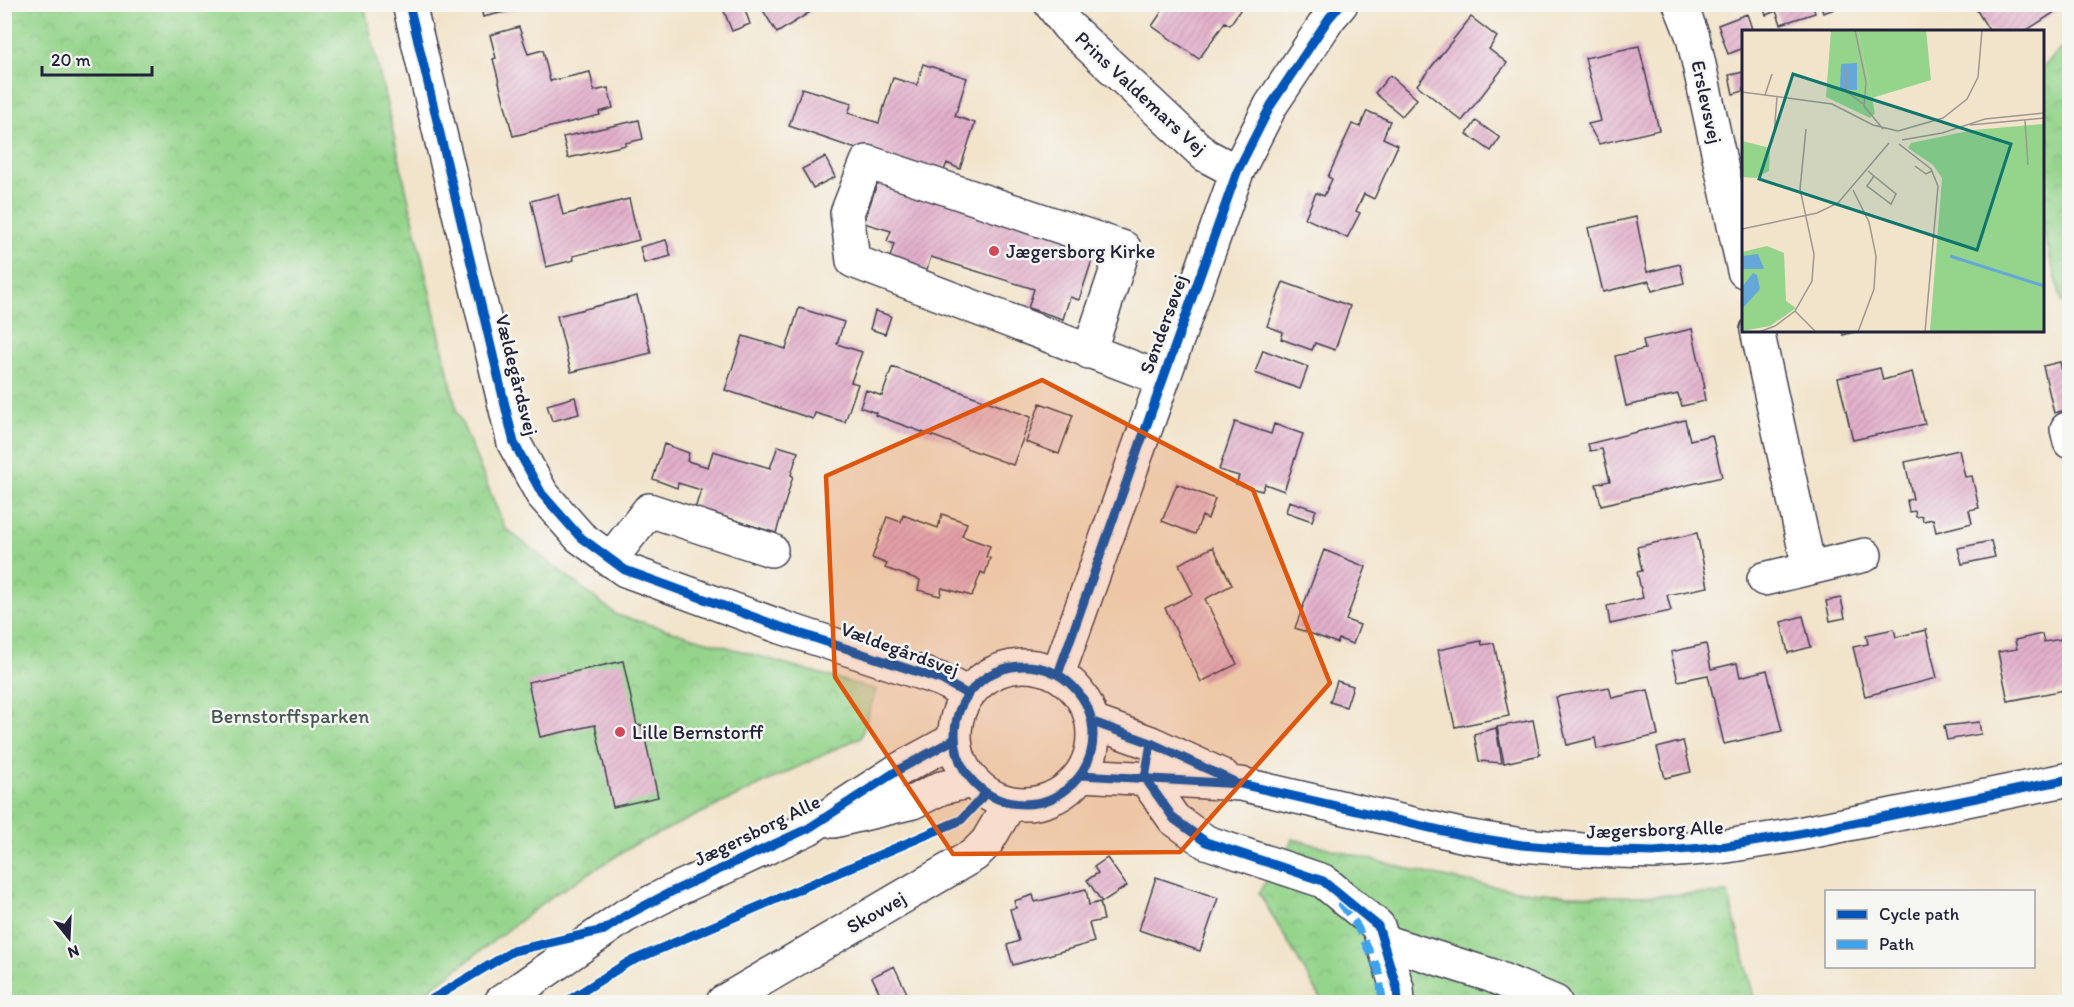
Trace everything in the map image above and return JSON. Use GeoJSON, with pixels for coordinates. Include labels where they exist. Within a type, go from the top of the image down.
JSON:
{"type":"FeatureCollection","features":[{"type":"Feature","properties":{"kind":"street","name":"Vældegårdsvej"},"geometry":{"type":"LineString","coordinates":[[409,4],[514,442],[542,494],[580,537],[625,570],[680,591],[942,680],[967,694]]}},
{"type":"Feature","properties":{"kind":"street","name":"Prins Valdemars Vej"},"geometry":{"type":"LineString","coordinates":[[1052,4],[1068,26],[1205,155],[1238,172]]}},
{"type":"Feature","properties":{"kind":"street","name":"Søndersøvej"},"geometry":{"type":"LineString","coordinates":[[1058,674],[1238,172],[1271,105],[1329,18],[1341,4]]}},
{"type":"Feature","properties":{"kind":"street","name":"Erslevsvej"},"geometry":{"type":"LineString","coordinates":[[1680,4],[1693,37],[1742,262]]}},
{"type":"Feature","properties":{"kind":"street","name":"Søndersøvej"},"geometry":{"type":"LineString","coordinates":[[1089,352],[1124,248],[867,162],[847,213],[853,261],[1089,352],[1163,379]]}},
{"type":"Feature","properties":{"kind":"street"},"geometry":{"type":"LineString","coordinates":[[1757,332],[1809,568]]}},
{"type":"Feature","properties":{"kind":"street"},"geometry":{"type":"LineString","coordinates":[[610,560],[649,510],[771,550]]}},
{"type":"Feature","properties":{"kind":"street"},"geometry":{"type":"LineString","coordinates":[[1764,579],[1865,555]]}},
{"type":"Feature","properties":{"kind":"street"},"geometry":{"type":"LineString","coordinates":[[1011,667],[1035,667],[1058,674],[1081,695],[1093,722],[1094,738],[1091,754],[1081,775],[1069,788],[1053,798],[1033,804],[1010,803],[986,793],[972,781],[960,762],[955,740],[956,718],[967,694],[988,676],[1011,667]]}},
{"type":"Feature","properties":{"kind":"street","name":"Jægersborg Alle"},"geometry":{"type":"LineString","coordinates":[[1093,722],[1151,743],[1241,784]]}},
{"type":"Feature","properties":{"kind":"street","name":"Jægersborg Alle"},"geometry":{"type":"LineString","coordinates":[[501,1002],[625,916],[671,892],[809,828],[900,769],[955,740]]}},
{"type":"Feature","properties":{"kind":"street","name":"Jægersborg Alle"},"geometry":{"type":"LineString","coordinates":[[1081,775],[1241,784],[1465,836],[1542,847],[1654,852],[1727,846],[1779,837],[2070,779]]}},
{"type":"Feature","properties":{"kind":"street"},"geometry":{"type":"LineString","coordinates":[[1145,778],[1174,819],[1206,842],[1323,881],[1378,926],[1397,988],[1398,1002]]}},
{"type":"Feature","properties":{"kind":"street","name":"Jægersborg Alle"},"geometry":{"type":"LineString","coordinates":[[809,828],[913,801],[940,788],[972,781]]}},
{"type":"Feature","properties":{"kind":"street","name":"Skovvej"},"geometry":{"type":"LineString","coordinates":[[723,1002],[974,855],[987,842],[1010,803]]}},
{"type":"Feature","properties":{"kind":"street"},"geometry":{"type":"LineString","coordinates":[[1382,941],[1490,975],[1555,1002]]}},
{"type":"Feature","properties":{"kind":"highlighted area"},"geometry":{"type":"Polygon","coordinates":[[[1042,380],[1253,490],[1330,683],[1180,852],[953,854],[835,677],[826,476],[1042,380]]]}},
{"type":"Feature","properties":{"kind":"green space","name":"Bernstorffsparken"},"geometry":{"type":"Polygon","coordinates":[[[5,5],[364,5],[457,411],[505,528],[617,615],[876,690],[861,737],[634,845],[554,895],[431,988],[404,1002],[5,1002],[5,5]]]}},
{"type":"Feature","properties":{"kind":"green space"},"geometry":{"type":"Polygon","coordinates":[[[2069,42],[2070,303],[2062,303],[2044,233],[2044,66],[2069,42]]]}},
{"type":"Feature","properties":{"kind":"green space"},"geometry":{"type":"Polygon","coordinates":[[[1293,839],[1442,877],[1533,892],[1606,896],[1728,893],[1755,1002],[1323,1002],[1259,893],[1293,839]]]}},
{"type":"Feature","properties":{"kind":"building"},"geometry":{"type":"Polygon","coordinates":[[[480,4],[534,4],[534,5],[483,17],[480,4]]]}},
{"type":"Feature","properties":{"kind":"building"},"geometry":{"type":"Polygon","coordinates":[[[721,4],[743,4],[750,24],[732,31],[721,4]]]}},
{"type":"Feature","properties":{"kind":"building"},"geometry":{"type":"Polygon","coordinates":[[[759,4],[823,4],[777,33],[759,4]]]}},
{"type":"Feature","properties":{"kind":"building"},"geometry":{"type":"Polygon","coordinates":[[[1167,4],[1244,4],[1230,25],[1225,22],[1199,59],[1152,26],[1167,4]]]}},
{"type":"Feature","properties":{"kind":"building"},"geometry":{"type":"Polygon","coordinates":[[[1762,4],[1812,4],[1815,13],[1781,24],[1776,11],[1766,15],[1762,4]]]}},
{"type":"Feature","properties":{"kind":"building"},"geometry":{"type":"Polygon","coordinates":[[[1820,4],[1834,4],[1835,9],[1823,13],[1820,4]]]}},
{"type":"Feature","properties":{"kind":"building"},"geometry":{"type":"Polygon","coordinates":[[[1845,4],[1860,4],[1847,10],[1845,4]]]}},
{"type":"Feature","properties":{"kind":"building"},"geometry":{"type":"Polygon","coordinates":[[[1973,4],[2067,4],[2027,30],[1989,30],[1973,4]]]}},
{"type":"Feature","properties":{"kind":"building"},"geometry":{"type":"Polygon","coordinates":[[[1747,14],[1752,30],[1742,30],[1742,49],[1728,54],[1718,25],[1747,14]]]}},
{"type":"Feature","properties":{"kind":"building"},"geometry":{"type":"Polygon","coordinates":[[[1471,17],[1497,37],[1489,49],[1507,63],[1462,121],[1417,85],[1471,17]]]}},
{"type":"Feature","properties":{"kind":"building"},"geometry":{"type":"Polygon","coordinates":[[[519,27],[528,54],[543,50],[550,81],[590,72],[594,91],[608,88],[613,108],[599,112],[600,115],[513,136],[493,59],[496,58],[490,35],[519,27]]]}},
{"type":"Feature","properties":{"kind":"building"},"geometry":{"type":"Polygon","coordinates":[[[1639,46],[1659,130],[1599,144],[1588,124],[1601,121],[1585,58],[1639,46]]]}},
{"type":"Feature","properties":{"kind":"building"},"geometry":{"type":"Polygon","coordinates":[[[923,64],[967,78],[955,116],[975,123],[960,169],[947,163],[941,178],[789,126],[802,88],[852,103],[848,113],[879,123],[893,78],[917,85],[923,64]]]}},
{"type":"Feature","properties":{"kind":"building"},"geometry":{"type":"Polygon","coordinates":[[[1742,72],[1742,92],[1733,94],[1729,75],[1742,72]]]}},
{"type":"Feature","properties":{"kind":"building"},"geometry":{"type":"Polygon","coordinates":[[[1390,75],[1417,99],[1402,116],[1375,93],[1390,75]]]}},
{"type":"Feature","properties":{"kind":"building"},"geometry":{"type":"Polygon","coordinates":[[[1367,111],[1390,121],[1383,138],[1398,145],[1374,199],[1364,194],[1356,211],[1360,213],[1347,238],[1305,218],[1316,193],[1324,196],[1332,179],[1328,177],[1352,124],[1360,127],[1367,111]]]}},
{"type":"Feature","properties":{"kind":"building"},"geometry":{"type":"Polygon","coordinates":[[[639,120],[643,139],[568,158],[563,137],[639,120]]]}},
{"type":"Feature","properties":{"kind":"building"},"geometry":{"type":"Polygon","coordinates":[[[1476,121],[1500,138],[1491,151],[1467,134],[1476,121]]]}},
{"type":"Feature","properties":{"kind":"building"},"geometry":{"type":"Polygon","coordinates":[[[825,157],[835,177],[813,188],[802,169],[825,157]]]}},
{"type":"Feature","properties":{"kind":"building","name":"Jægersborg Kirke"},"geometry":{"type":"Polygon","coordinates":[[[877,183],[911,194],[913,187],[1097,245],[1079,300],[1070,297],[1063,319],[1028,308],[1034,289],[931,257],[926,272],[889,260],[894,244],[887,241],[891,231],[864,223],[877,183]]]}},
{"type":"Feature","properties":{"kind":"building"},"geometry":{"type":"Polygon","coordinates":[[[558,194],[563,215],[629,199],[639,240],[573,256],[574,260],[546,267],[531,201],[558,194]]]}},
{"type":"Feature","properties":{"kind":"building"},"geometry":{"type":"Polygon","coordinates":[[[1636,217],[1647,272],[1680,264],[1684,283],[1652,291],[1649,281],[1603,292],[1588,228],[1636,217]]]}},
{"type":"Feature","properties":{"kind":"building"},"geometry":{"type":"Polygon","coordinates":[[[666,240],[671,256],[644,263],[640,247],[666,240]]]}},
{"type":"Feature","properties":{"kind":"building"},"geometry":{"type":"Polygon","coordinates":[[[1283,282],[1350,306],[1335,350],[1315,343],[1312,350],[1281,339],[1283,332],[1267,326],[1283,282]]]}},
{"type":"Feature","properties":{"kind":"building"},"geometry":{"type":"Polygon","coordinates":[[[637,296],[651,353],[571,372],[557,316],[637,296]]]}},
{"type":"Feature","properties":{"kind":"building"},"geometry":{"type":"Polygon","coordinates":[[[799,308],[844,322],[837,344],[862,352],[851,382],[858,384],[845,422],[815,413],[813,419],[725,390],[743,336],[786,349],[799,308]]]}},
{"type":"Feature","properties":{"kind":"building"},"geometry":{"type":"Polygon","coordinates":[[[875,311],[891,316],[885,334],[870,329],[875,311]]]}},
{"type":"Feature","properties":{"kind":"building"},"geometry":{"type":"Polygon","coordinates":[[[1692,329],[1705,388],[1703,388],[1705,401],[1682,406],[1678,394],[1626,406],[1615,356],[1645,349],[1643,340],[1692,329]]]}},
{"type":"Feature","properties":{"kind":"building"},"geometry":{"type":"Polygon","coordinates":[[[1263,350],[1308,367],[1300,389],[1255,373],[1263,350]]]}},
{"type":"Feature","properties":{"kind":"building"},"geometry":{"type":"Polygon","coordinates":[[[2060,362],[2064,379],[2070,378],[2070,409],[2054,413],[2043,366],[2060,362]]]}},
{"type":"Feature","properties":{"kind":"building"},"geometry":{"type":"Polygon","coordinates":[[[892,367],[1031,417],[1013,465],[875,415],[876,413],[860,407],[866,390],[882,396],[892,367]]]}},
{"type":"Feature","properties":{"kind":"building"},"geometry":{"type":"Polygon","coordinates":[[[1880,368],[1883,380],[1912,372],[1925,424],[1853,440],[1838,378],[1880,368]]]}},
{"type":"Feature","properties":{"kind":"building"},"geometry":{"type":"Polygon","coordinates":[[[575,397],[579,414],[552,421],[547,405],[575,397]]]}},
{"type":"Feature","properties":{"kind":"building"},"geometry":{"type":"Polygon","coordinates":[[[1040,403],[1073,415],[1059,454],[1026,442],[1040,403]]]}},
{"type":"Feature","properties":{"kind":"building"},"geometry":{"type":"Polygon","coordinates":[[[1685,420],[1690,440],[1712,435],[1722,477],[1601,505],[1596,484],[1610,481],[1602,449],[1590,451],[1588,444],[1685,420]]]}},
{"type":"Feature","properties":{"kind":"building"},"geometry":{"type":"Polygon","coordinates":[[[1235,422],[1271,434],[1274,424],[1303,434],[1284,491],[1265,484],[1262,491],[1236,484],[1239,476],[1219,470],[1235,422]]]}},
{"type":"Feature","properties":{"kind":"building"},"geometry":{"type":"Polygon","coordinates":[[[664,444],[689,453],[687,461],[708,467],[713,451],[770,468],[778,446],[798,452],[776,533],[720,516],[717,523],[693,515],[701,490],[678,483],[677,488],[653,479],[664,444]]]}},
{"type":"Feature","properties":{"kind":"building"},"geometry":{"type":"Polygon","coordinates":[[[1959,450],[1965,477],[1972,476],[1979,508],[1969,510],[1972,523],[1936,532],[1933,519],[1923,521],[1922,516],[1916,517],[1915,511],[1909,512],[1907,500],[1913,499],[1905,462],[1959,450]]]}},
{"type":"Feature","properties":{"kind":"building"},"geometry":{"type":"Polygon","coordinates":[[[1177,484],[1215,499],[1208,519],[1202,516],[1195,534],[1162,521],[1177,484]]]}},
{"type":"Feature","properties":{"kind":"building"},"geometry":{"type":"Polygon","coordinates":[[[1289,501],[1316,510],[1312,521],[1286,512],[1289,501]]]}},
{"type":"Feature","properties":{"kind":"building"},"geometry":{"type":"Polygon","coordinates":[[[942,514],[967,523],[962,536],[990,546],[986,557],[990,558],[985,574],[981,572],[972,596],[942,588],[940,596],[918,590],[920,580],[885,568],[887,564],[872,558],[887,517],[901,522],[903,515],[938,528],[942,514]]]}},
{"type":"Feature","properties":{"kind":"building"},"geometry":{"type":"Polygon","coordinates":[[[1697,533],[1708,587],[1667,595],[1671,611],[1610,624],[1607,606],[1643,598],[1637,572],[1642,571],[1637,547],[1697,533]]]}},
{"type":"Feature","properties":{"kind":"building"},"geometry":{"type":"Polygon","coordinates":[[[1991,541],[1995,557],[1962,564],[1958,548],[1991,541]]]}},
{"type":"Feature","properties":{"kind":"building"},"geometry":{"type":"Polygon","coordinates":[[[1213,547],[1232,585],[1205,599],[1237,664],[1201,682],[1165,608],[1193,594],[1179,564],[1213,547]]]}},
{"type":"Feature","properties":{"kind":"building"},"geometry":{"type":"Polygon","coordinates":[[[1324,550],[1366,567],[1346,620],[1360,625],[1353,644],[1339,639],[1337,643],[1295,628],[1324,550]]]}},
{"type":"Feature","properties":{"kind":"building"},"geometry":{"type":"Polygon","coordinates":[[[1841,598],[1845,618],[1830,621],[1826,601],[1841,598]]]}},
{"type":"Feature","properties":{"kind":"building"},"geometry":{"type":"Polygon","coordinates":[[[1803,616],[1811,647],[1788,653],[1781,622],[1803,616]]]}},
{"type":"Feature","properties":{"kind":"building"},"geometry":{"type":"Polygon","coordinates":[[[1894,629],[1896,637],[1926,630],[1937,678],[1865,696],[1853,647],[1868,644],[1866,635],[1894,629]]]}},
{"type":"Feature","properties":{"kind":"building"},"geometry":{"type":"Polygon","coordinates":[[[2042,634],[2044,642],[2067,638],[2070,650],[2070,689],[2008,701],[1998,652],[2017,649],[2015,640],[2042,634]]]}},
{"type":"Feature","properties":{"kind":"building"},"geometry":{"type":"Polygon","coordinates":[[[1481,641],[1482,645],[1494,643],[1509,716],[1455,727],[1438,650],[1481,641]]]}},
{"type":"Feature","properties":{"kind":"building"},"geometry":{"type":"Polygon","coordinates":[[[1706,644],[1711,669],[1737,663],[1740,677],[1767,670],[1782,731],[1724,744],[1708,675],[1678,681],[1671,652],[1706,644]]]}},
{"type":"Feature","properties":{"kind":"building","name":"Lille Bernstorff"},"geometry":{"type":"Polygon","coordinates":[[[623,661],[637,726],[642,725],[658,797],[613,807],[595,725],[540,737],[528,682],[623,661]]]}},
{"type":"Feature","properties":{"kind":"building"},"geometry":{"type":"Polygon","coordinates":[[[1337,681],[1353,686],[1346,707],[1330,702],[1337,681]]]}},
{"type":"Feature","properties":{"kind":"building"},"geometry":{"type":"Polygon","coordinates":[[[1609,687],[1612,698],[1648,690],[1658,735],[1597,749],[1595,738],[1567,745],[1556,697],[1609,687]]]}},
{"type":"Feature","properties":{"kind":"building"},"geometry":{"type":"Polygon","coordinates":[[[1533,720],[1540,755],[1504,763],[1497,727],[1533,720]]]}},
{"type":"Feature","properties":{"kind":"building"},"geometry":{"type":"Polygon","coordinates":[[[1979,722],[1981,734],[1947,740],[1944,726],[1979,722]]]}},
{"type":"Feature","properties":{"kind":"building"},"geometry":{"type":"Polygon","coordinates":[[[1496,728],[1502,763],[1479,761],[1474,734],[1496,728]]]}},
{"type":"Feature","properties":{"kind":"building"},"geometry":{"type":"Polygon","coordinates":[[[1683,741],[1691,772],[1665,778],[1657,748],[1683,741]]]}},
{"type":"Feature","properties":{"kind":"building"},"geometry":{"type":"Polygon","coordinates":[[[1107,858],[1127,886],[1102,902],[1087,880],[1098,873],[1094,867],[1107,858]]]}},
{"type":"Feature","properties":{"kind":"building"},"geometry":{"type":"Polygon","coordinates":[[[1156,877],[1218,898],[1200,951],[1139,930],[1156,877]]]}},
{"type":"Feature","properties":{"kind":"building"},"geometry":{"type":"Polygon","coordinates":[[[1086,889],[1089,905],[1100,902],[1104,920],[1089,923],[1094,942],[1013,965],[1007,945],[1019,941],[1010,909],[1016,908],[1014,901],[1033,895],[1035,902],[1086,889]]]}},
{"type":"Feature","properties":{"kind":"building"},"geometry":{"type":"Polygon","coordinates":[[[894,966],[907,993],[884,1002],[872,977],[894,966]]]}},
{"type":"Feature","properties":{"kind":"building"},"geometry":{"type":"Polygon","coordinates":[[[871,995],[876,1002],[859,1002],[871,995]]]}},
{"type":"Feature","properties":{"kind":"marked path"},"geometry":{"type":"LineString","coordinates":[[1340,902],[1356,924],[1378,969],[1383,1002]]}},
{"type":"Feature","properties":{"kind":"cycle path"},"geometry":{"type":"LineString","coordinates":[[409,4],[514,443],[542,494],[580,537],[625,570],[781,627],[942,680],[967,694]]}},
{"type":"Feature","properties":{"kind":"cycle path"},"geometry":{"type":"LineString","coordinates":[[1058,674],[1237,172],[1271,105],[1329,18],[1341,4]]}},
{"type":"Feature","properties":{"kind":"cycle path"},"geometry":{"type":"LineString","coordinates":[[1024,666],[1051,671],[1063,677],[1073,686],[1082,696],[1088,708],[1093,735],[1088,762],[1082,774],[1073,784],[1063,793],[1051,799],[1024,804],[997,799],[985,793],[975,784],[966,774],[960,762],[955,735],[960,708],[966,696],[975,686],[985,677],[997,671],[1024,666]]}},
{"type":"Feature","properties":{"kind":"cycle path"},"geometry":{"type":"LineString","coordinates":[[1093,722],[1151,743],[1233,781]]}},
{"type":"Feature","properties":{"kind":"cycle path"},"geometry":{"type":"LineString","coordinates":[[427,1002],[513,951],[604,930],[625,916],[671,892],[809,828],[900,769],[955,739]]}},
{"type":"Feature","properties":{"kind":"cycle path"},"geometry":{"type":"LineString","coordinates":[[1151,743],[1145,778],[1174,819],[1206,842],[1323,881],[1378,926],[1397,988],[1398,1002]]}},
{"type":"Feature","properties":{"kind":"cycle path"},"geometry":{"type":"LineString","coordinates":[[1081,775],[1241,784],[1465,836],[1522,845],[1654,852],[1727,846],[1789,836],[2070,779]]}},
{"type":"Feature","properties":{"kind":"cycle path"},"geometry":{"type":"LineString","coordinates":[[566,1002],[627,963],[961,820],[986,793]]}},
{"type":"Feature","properties":{"kind":"place","name":"Jægersborg Kirke"},"geometry":{"type":"Point","coordinates":[994,251]}},
{"type":"Feature","properties":{"kind":"place","name":"Lille Bernstorff"},"geometry":{"type":"Point","coordinates":[620,732]}}]}
